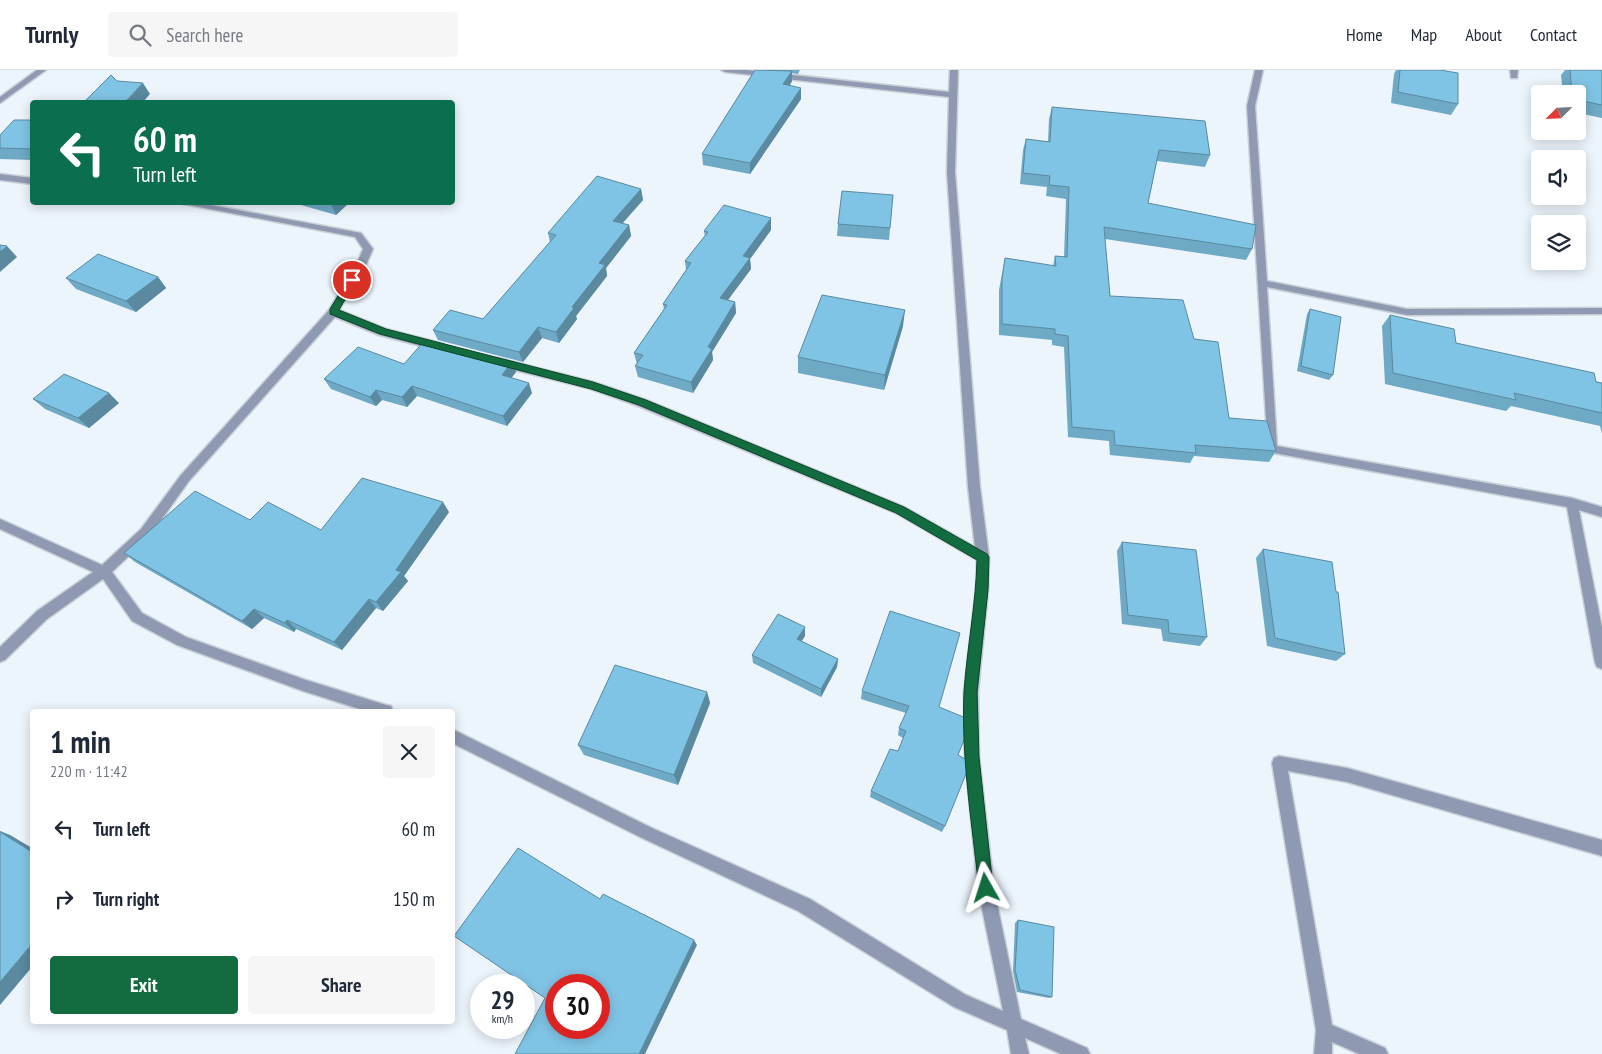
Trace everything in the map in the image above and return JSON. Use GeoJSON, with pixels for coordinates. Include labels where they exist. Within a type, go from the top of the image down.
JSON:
{"type":"FeatureCollection","features":[{"type":"Feature","properties":{"kind":"street"},"geometry":{"type":"LineString","coordinates":[[0,101],[42,70]]}},
{"type":"Feature","properties":{"kind":"street"},"geometry":{"type":"LineString","coordinates":[[725,70],[953,94]]}},
{"type":"Feature","properties":{"kind":"street"},"geometry":{"type":"LineString","coordinates":[[954,70],[952,182],[974,487],[983,557],[982,590],[971,692],[972,757],[986,888],[1020,1054]]}},
{"type":"Feature","properties":{"kind":"street"},"geometry":{"type":"LineString","coordinates":[[1259,70],[1251,106],[1272,449],[1572,503],[1602,512]]}},
{"type":"Feature","properties":{"kind":"street"},"geometry":{"type":"LineString","coordinates":[[0,177],[30,181]]}},
{"type":"Feature","properties":{"kind":"street"},"geometry":{"type":"LineString","coordinates":[[0,656],[42,615],[104,572],[145,532],[185,478],[333,312],[362,265],[368,249],[358,235],[193,205]]}},
{"type":"Feature","properties":{"kind":"street"},"geometry":{"type":"LineString","coordinates":[[1262,283],[1407,312],[1602,311]]}},
{"type":"Feature","properties":{"kind":"street"},"geometry":{"type":"LineString","coordinates":[[333,312],[383,332],[453,350]]}},
{"type":"Feature","properties":{"kind":"street"},"geometry":{"type":"LineString","coordinates":[[490,360],[593,386],[642,403],[900,510],[983,557]]}},
{"type":"Feature","properties":{"kind":"street"},"geometry":{"type":"LineString","coordinates":[[1572,503],[1602,663]]}},
{"type":"Feature","properties":{"kind":"street"},"geometry":{"type":"LineString","coordinates":[[0,524],[104,572],[138,617],[182,641],[303,685],[380,709]]}},
{"type":"Feature","properties":{"kind":"street"},"geometry":{"type":"LineString","coordinates":[[455,737],[647,833],[804,905],[960,1001],[1081,1054]]}},
{"type":"Feature","properties":{"kind":"street"},"geometry":{"type":"LineString","coordinates":[[1323,1054],[1324,1030],[1279,763],[1347,775],[1602,848]]}},
{"type":"Feature","properties":{"kind":"street"},"geometry":{"type":"LineString","coordinates":[[1324,1030],[1378,1054]]}},
{"type":"Feature","properties":{"kind":"building"},"geometry":{"type":"Polygon","coordinates":[[[755,70],[792,71],[783,84],[801,88],[750,163],[702,154],[755,70]]]}},
{"type":"Feature","properties":{"kind":"building"},"geometry":{"type":"Polygon","coordinates":[[[1400,70],[1440,70],[1458,73],[1458,104],[1398,92],[1400,70]]]}},
{"type":"Feature","properties":{"kind":"building"},"geometry":{"type":"Polygon","coordinates":[[[1570,70],[1602,70],[1602,105],[1586,102],[1586,85],[1571,85],[1570,70]]]}},
{"type":"Feature","properties":{"kind":"building"},"geometry":{"type":"Polygon","coordinates":[[[111,75],[117,81],[143,83],[127,100],[86,100],[111,75]]]}},
{"type":"Feature","properties":{"kind":"building"},"geometry":{"type":"Polygon","coordinates":[[[1052,107],[1205,121],[1210,155],[1159,150],[1148,203],[1256,225],[1252,249],[1104,227],[1110,296],[1183,300],[1194,339],[1218,342],[1229,418],[1267,421],[1276,451],[1195,445],[1196,453],[1115,445],[1114,431],[1072,427],[1068,336],[1055,334],[1055,329],[1002,324],[1002,279],[1005,258],[1056,266],[1055,256],[1067,257],[1069,187],[1049,185],[1050,176],[1023,173],[1026,139],[1050,142],[1052,107]]]}},
{"type":"Feature","properties":{"kind":"building"},"geometry":{"type":"Polygon","coordinates":[[[14,120],[30,120],[30,149],[0,148],[0,135],[14,120]]]}},
{"type":"Feature","properties":{"kind":"building"},"geometry":{"type":"Polygon","coordinates":[[[597,176],[641,189],[613,221],[629,225],[599,263],[605,265],[572,307],[574,308],[556,332],[538,327],[519,352],[433,330],[450,310],[483,319],[556,235],[548,233],[597,176]]]}},
{"type":"Feature","properties":{"kind":"building"},"geometry":{"type":"Polygon","coordinates":[[[842,191],[893,195],[890,228],[838,224],[842,191]]]}},
{"type":"Feature","properties":{"kind":"building"},"geometry":{"type":"Polygon","coordinates":[[[724,205],[771,218],[743,256],[750,258],[720,298],[735,302],[708,347],[712,349],[691,382],[635,366],[643,355],[634,353],[667,305],[663,304],[691,263],[685,261],[708,232],[704,231],[724,205]]]}},
{"type":"Feature","properties":{"kind":"building"},"geometry":{"type":"Polygon","coordinates":[[[0,245],[7,246],[0,252],[0,245]]]}},
{"type":"Feature","properties":{"kind":"building"},"geometry":{"type":"Polygon","coordinates":[[[98,254],[158,277],[126,301],[66,278],[98,254]]]}},
{"type":"Feature","properties":{"kind":"building"},"geometry":{"type":"Polygon","coordinates":[[[822,295],[905,310],[885,375],[798,357],[822,295]]]}},
{"type":"Feature","properties":{"kind":"building"},"geometry":{"type":"Polygon","coordinates":[[[1310,309],[1341,317],[1333,375],[1301,366],[1310,309]]]}},
{"type":"Feature","properties":{"kind":"building"},"geometry":{"type":"Polygon","coordinates":[[[1390,315],[1454,329],[1456,343],[1594,373],[1596,382],[1602,383],[1602,413],[1514,393],[1516,400],[1393,373],[1390,315]]]}},
{"type":"Feature","properties":{"kind":"building"},"geometry":{"type":"Polygon","coordinates":[[[425,340],[512,362],[502,375],[529,383],[503,416],[412,386],[402,397],[376,390],[370,397],[324,379],[358,347],[404,364],[425,340]]]}},
{"type":"Feature","properties":{"kind":"building"},"geometry":{"type":"Polygon","coordinates":[[[64,374],[109,393],[78,418],[33,399],[64,374]]]}},
{"type":"Feature","properties":{"kind":"building"},"geometry":{"type":"Polygon","coordinates":[[[362,478],[443,502],[396,570],[401,572],[376,602],[369,599],[334,642],[287,620],[285,623],[254,609],[242,621],[124,553],[195,491],[250,520],[268,502],[321,530],[362,478]]]}},
{"type":"Feature","properties":{"kind":"building"},"geometry":{"type":"Polygon","coordinates":[[[1122,542],[1196,550],[1207,637],[1169,633],[1168,620],[1128,615],[1122,542]]]}},
{"type":"Feature","properties":{"kind":"building"},"geometry":{"type":"Polygon","coordinates":[[[1263,549],[1332,562],[1336,592],[1338,592],[1345,654],[1275,638],[1263,549]]]}},
{"type":"Feature","properties":{"kind":"building"},"geometry":{"type":"Polygon","coordinates":[[[890,611],[960,633],[939,707],[966,718],[966,735],[958,755],[967,760],[968,769],[945,826],[871,791],[890,749],[898,751],[906,731],[899,728],[909,706],[862,691],[890,611]]]}},
{"type":"Feature","properties":{"kind":"building"},"geometry":{"type":"Polygon","coordinates":[[[778,614],[805,627],[797,639],[838,659],[821,689],[752,655],[778,614]]]}},
{"type":"Feature","properties":{"kind":"building"},"geometry":{"type":"Polygon","coordinates":[[[615,665],[707,692],[674,775],[578,745],[615,665]]]}},
{"type":"Feature","properties":{"kind":"building"},"geometry":{"type":"Polygon","coordinates":[[[0,832],[30,851],[30,946],[0,982],[0,832]]]}},
{"type":"Feature","properties":{"kind":"building"},"geometry":{"type":"Polygon","coordinates":[[[518,848],[600,899],[603,894],[694,940],[639,1054],[515,1054],[523,1039],[535,1039],[535,1017],[545,998],[535,991],[535,974],[510,974],[455,937],[518,848]]]}},
{"type":"Feature","properties":{"kind":"building"},"geometry":{"type":"Polygon","coordinates":[[[1018,920],[1054,927],[1052,997],[1020,990],[1015,970],[1018,920]]]}},
{"type":"Feature","properties":{"kind":"route"},"geometry":{"type":"LineString","coordinates":[[352,280],[333,312],[383,332],[593,386],[642,403],[900,510],[983,557],[982,590],[971,692],[972,757],[986,888]]}}]}
